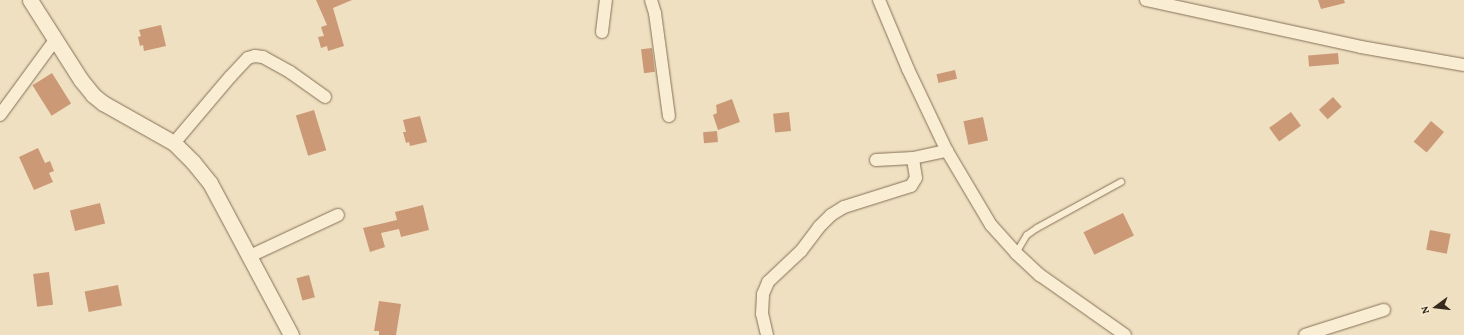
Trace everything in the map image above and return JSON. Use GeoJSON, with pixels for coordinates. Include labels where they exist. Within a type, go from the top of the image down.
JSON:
{"type":"FeatureCollection","features":[{"type":"Feature","properties":{"kind":"street"},"geometry":{"type":"LineString","coordinates":[[30,0],[81,80],[93,95],[103,103],[174,143],[193,162],[210,183],[292,335]]}},
{"type":"Feature","properties":{"kind":"street"},"geometry":{"type":"LineString","coordinates":[[602,32],[606,0]]}},
{"type":"Feature","properties":{"kind":"street"},"geometry":{"type":"LineString","coordinates":[[651,0],[655,13],[668,116]]}},
{"type":"Feature","properties":{"kind":"street"},"geometry":{"type":"LineString","coordinates":[[879,0],[908,69],[947,151],[991,225],[1016,253],[1040,275],[1125,335]]}},
{"type":"Feature","properties":{"kind":"street"},"geometry":{"type":"LineString","coordinates":[[1146,0],[1176,3],[1361,47],[1464,65]]}},
{"type":"Feature","properties":{"kind":"street"},"geometry":{"type":"LineString","coordinates":[[0,114],[55,40]]}},
{"type":"Feature","properties":{"kind":"street"},"geometry":{"type":"LineString","coordinates":[[174,143],[248,58],[255,56],[264,57],[290,72],[325,97]]}},
{"type":"Feature","properties":{"kind":"street"},"geometry":{"type":"LineString","coordinates":[[876,160],[913,158],[947,151]]}},
{"type":"Feature","properties":{"kind":"street"},"geometry":{"type":"LineString","coordinates":[[767,335],[762,314],[763,294],[768,282],[801,251],[819,227],[831,215],[844,207],[911,186],[916,178],[913,158]]}},
{"type":"Feature","properties":{"kind":"street"},"geometry":{"type":"LineString","coordinates":[[250,256],[338,214]]}},
{"type":"Feature","properties":{"kind":"street"},"geometry":{"type":"LineString","coordinates":[[1305,335],[1384,310]]}},
{"type":"Feature","properties":{"kind":"lane"},"geometry":{"type":"LineString","coordinates":[[1016,253],[1027,235],[1032,231],[1121,182]]}},
{"type":"Feature","properties":{"kind":"building"},"geometry":{"type":"Polygon","coordinates":[[[316,0],[352,0],[333,8],[344,46],[328,51],[327,46],[321,48],[318,37],[324,36],[321,27],[327,25],[316,0]]]}},
{"type":"Feature","properties":{"kind":"building"},"geometry":{"type":"Polygon","coordinates":[[[1318,0],[1344,0],[1345,3],[1321,9],[1318,0]]]}},
{"type":"Feature","properties":{"kind":"building"},"geometry":{"type":"Polygon","coordinates":[[[161,25],[166,46],[144,51],[143,45],[140,46],[138,37],[141,36],[139,30],[161,25]]]}},
{"type":"Feature","properties":{"kind":"building"},"geometry":{"type":"Polygon","coordinates":[[[652,48],[655,72],[644,73],[641,49],[652,48]]]}},
{"type":"Feature","properties":{"kind":"building"},"geometry":{"type":"Polygon","coordinates":[[[1338,53],[1339,64],[1309,67],[1308,56],[1338,53]]]}},
{"type":"Feature","properties":{"kind":"building"},"geometry":{"type":"Polygon","coordinates":[[[955,70],[957,79],[939,83],[936,74],[955,70]]]}},
{"type":"Feature","properties":{"kind":"building"},"geometry":{"type":"Polygon","coordinates":[[[52,73],[71,104],[52,116],[32,85],[52,73]]]}},
{"type":"Feature","properties":{"kind":"building"},"geometry":{"type":"Polygon","coordinates":[[[1333,97],[1342,107],[1328,119],[1319,110],[1333,97]]]}},
{"type":"Feature","properties":{"kind":"building"},"geometry":{"type":"Polygon","coordinates":[[[732,99],[740,122],[718,130],[713,115],[717,113],[716,105],[732,99]]]}},
{"type":"Feature","properties":{"kind":"building"},"geometry":{"type":"Polygon","coordinates":[[[314,110],[326,150],[308,156],[296,116],[314,110]]]}},
{"type":"Feature","properties":{"kind":"building"},"geometry":{"type":"Polygon","coordinates":[[[789,112],[791,131],[775,133],[773,114],[789,112]]]}},
{"type":"Feature","properties":{"kind":"building"},"geometry":{"type":"Polygon","coordinates":[[[1291,112],[1301,126],[1279,142],[1269,128],[1291,112]]]}},
{"type":"Feature","properties":{"kind":"building"},"geometry":{"type":"Polygon","coordinates":[[[420,116],[427,142],[410,146],[409,142],[406,143],[403,132],[406,132],[403,120],[420,116]]]}},
{"type":"Feature","properties":{"kind":"building"},"geometry":{"type":"Polygon","coordinates":[[[983,117],[988,140],[968,145],[963,121],[983,117]]]}},
{"type":"Feature","properties":{"kind":"building"},"geometry":{"type":"Polygon","coordinates":[[[1431,121],[1444,132],[1427,153],[1414,142],[1431,121]]]}},
{"type":"Feature","properties":{"kind":"building"},"geometry":{"type":"Polygon","coordinates":[[[717,131],[718,142],[704,143],[703,132],[717,131]]]}},
{"type":"Feature","properties":{"kind":"building"},"geometry":{"type":"Polygon","coordinates":[[[38,148],[45,163],[50,161],[54,171],[49,173],[53,182],[34,190],[19,157],[38,148]]]}},
{"type":"Feature","properties":{"kind":"building"},"geometry":{"type":"Polygon","coordinates":[[[100,203],[105,223],[75,231],[70,210],[100,203]]]}},
{"type":"Feature","properties":{"kind":"building"},"geometry":{"type":"Polygon","coordinates":[[[423,205],[429,230],[401,237],[399,229],[381,233],[385,247],[370,252],[363,228],[397,220],[395,212],[423,205]]]}},
{"type":"Feature","properties":{"kind":"building"},"geometry":{"type":"Polygon","coordinates":[[[1123,213],[1134,235],[1094,255],[1083,232],[1123,213]]]}},
{"type":"Feature","properties":{"kind":"building"},"geometry":{"type":"Polygon","coordinates":[[[1430,230],[1451,234],[1447,254],[1426,250],[1430,230]]]}},
{"type":"Feature","properties":{"kind":"building"},"geometry":{"type":"Polygon","coordinates":[[[49,272],[53,305],[37,307],[33,274],[49,272]]]}},
{"type":"Feature","properties":{"kind":"building"},"geometry":{"type":"Polygon","coordinates":[[[309,275],[315,297],[302,301],[296,278],[309,275]]]}},
{"type":"Feature","properties":{"kind":"building"},"geometry":{"type":"Polygon","coordinates":[[[118,285],[122,306],[89,312],[85,291],[118,285]]]}},
{"type":"Feature","properties":{"kind":"building"},"geometry":{"type":"Polygon","coordinates":[[[379,301],[401,304],[396,335],[379,335],[379,331],[374,331],[379,301]]]}}]}
